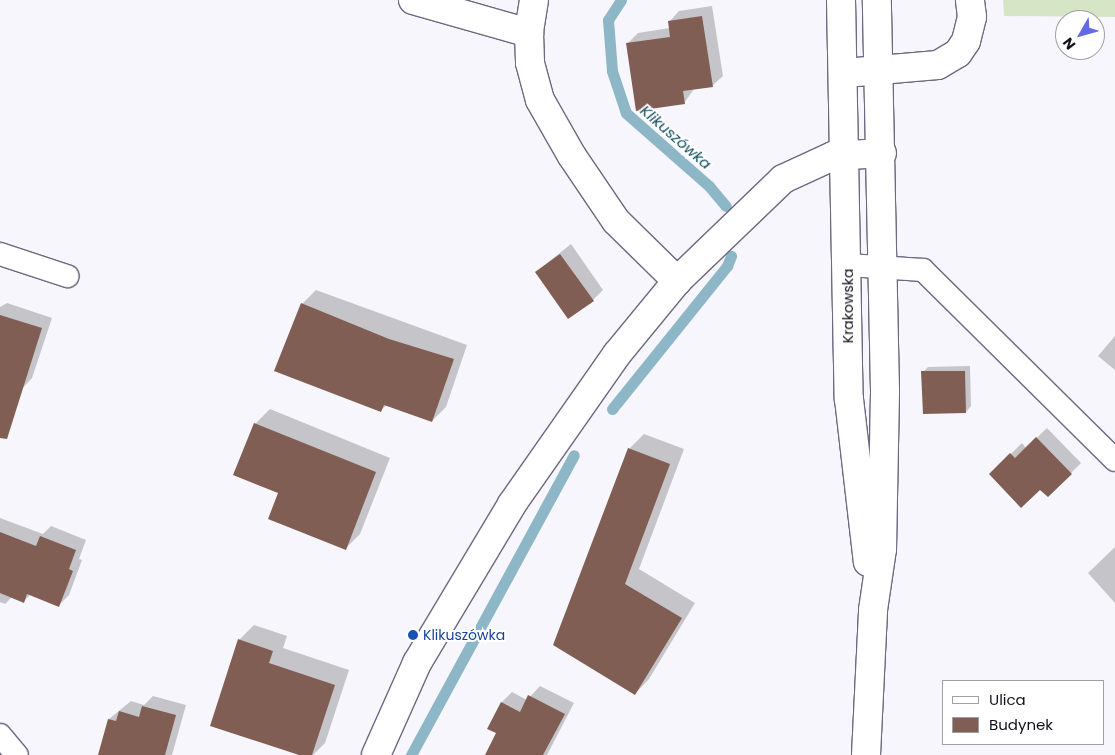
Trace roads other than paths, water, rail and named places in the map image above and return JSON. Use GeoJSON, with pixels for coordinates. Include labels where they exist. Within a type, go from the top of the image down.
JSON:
{"type":"FeatureCollection","features":[{"type":"Feature","properties":{"kind":"street"},"geometry":{"type":"LineString","coordinates":[[413,0],[529,33]]}},
{"type":"Feature","properties":{"kind":"street"},"geometry":{"type":"LineString","coordinates":[[534,0],[529,33],[530,64],[540,100],[554,128],[616,221],[677,281]]}},
{"type":"Feature","properties":{"kind":"street","name":"Krakowska"},"geometry":{"type":"LineString","coordinates":[[841,0],[846,154],[849,400],[873,610]]}},
{"type":"Feature","properties":{"kind":"street","name":"Krakowska"},"geometry":{"type":"LineString","coordinates":[[866,755],[873,610],[882,549],[885,266],[881,72],[877,0]]}},
{"type":"Feature","properties":{"kind":"street"},"geometry":{"type":"LineString","coordinates":[[844,73],[881,72],[938,64],[958,53],[970,29],[970,0]]}},
{"type":"Feature","properties":{"kind":"street"},"geometry":{"type":"LineString","coordinates":[[376,755],[417,663],[512,504],[617,354],[677,281],[783,179],[809,165],[846,154],[882,153]]}},
{"type":"Feature","properties":{"kind":"lane"},"geometry":{"type":"LineString","coordinates":[[0,254],[67,276]]}},
{"type":"Feature","properties":{"kind":"lane"},"geometry":{"type":"LineString","coordinates":[[848,265],[923,270],[1115,460]]}},
{"type":"Feature","properties":{"kind":"lane"},"geometry":{"type":"LineString","coordinates":[[0,735],[17,755]]}},
{"type":"Feature","properties":{"kind":"waterway","name":"Klikuszówka"},"geometry":{"type":"LineString","coordinates":[[621,0],[608,20],[612,71],[626,113],[709,186],[726,206]]}},
{"type":"Feature","properties":{"kind":"waterway","name":"Klikuszówka"},"geometry":{"type":"LineString","coordinates":[[612,409],[727,266],[731,256]]}},
{"type":"Feature","properties":{"kind":"waterway","name":"Klikuszówka"},"geometry":{"type":"LineString","coordinates":[[411,755],[574,455]]}},
{"type":"Feature","properties":{"kind":"place","name":"Klikuszówka"},"geometry":{"type":"Point","coordinates":[413,635]}}]}
